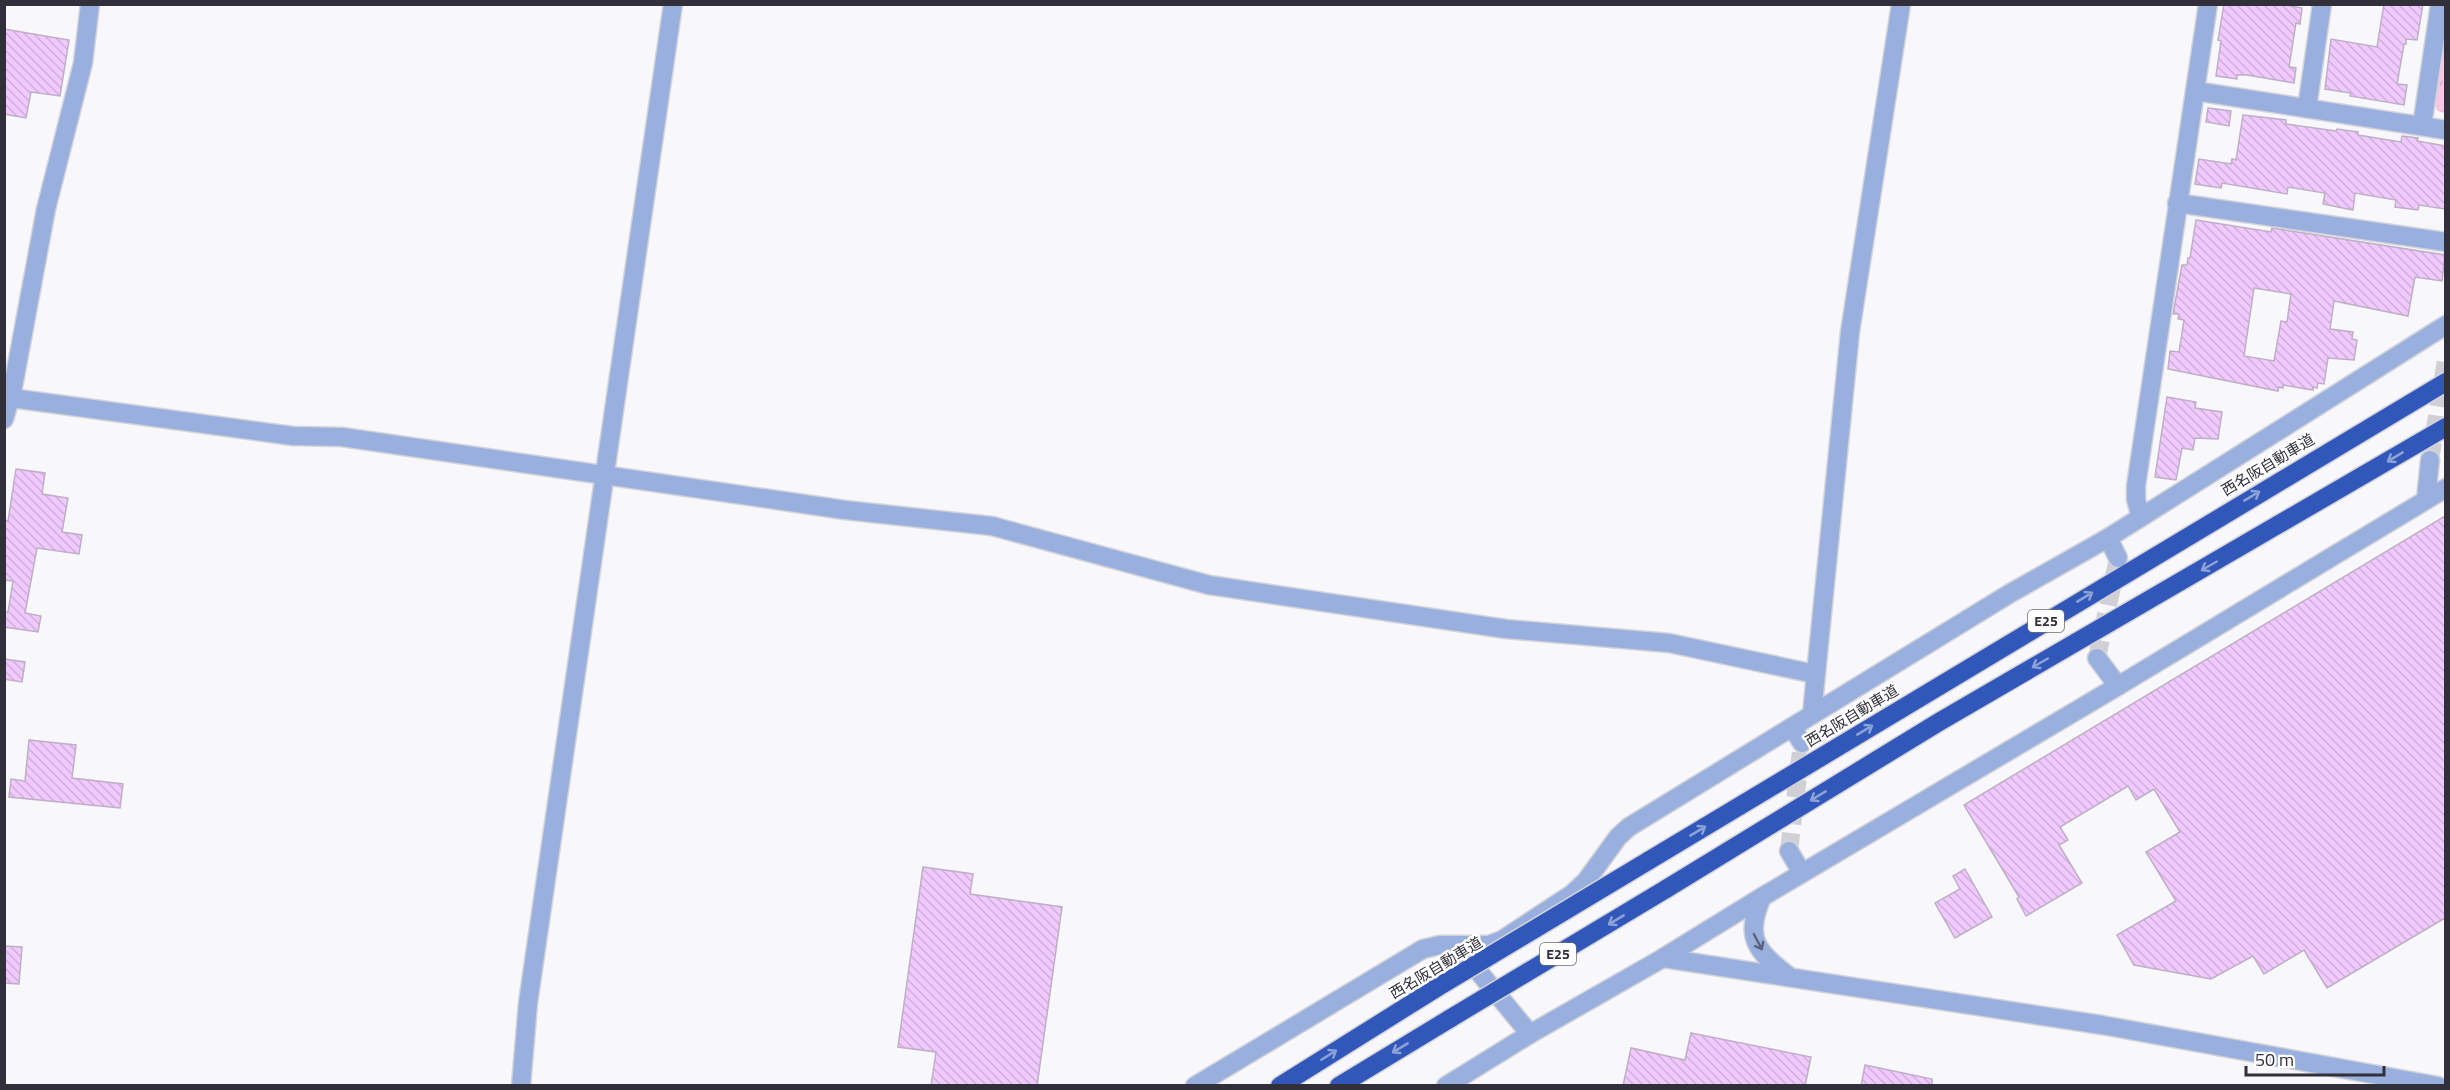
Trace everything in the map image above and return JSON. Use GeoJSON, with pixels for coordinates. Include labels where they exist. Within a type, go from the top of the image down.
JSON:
{"type":"FeatureCollection","features":[{"type":"Feature","properties":{"kind":"highway","name":"西名阪自動車道"},"geometry":{"type":"LineString","coordinates":[[1280,1086],[1438,987],[2445,382]]}},
{"type":"Feature","properties":{"kind":"highway","name":"E25"},"geometry":{"type":"LineString","coordinates":[[1339,1086],[1939,722],[2445,427]]}},
{"type":"Feature","properties":{"kind":"street"},"geometry":{"type":"LineString","coordinates":[[4,419],[11,398],[46,209],[83,63],[90,4]]}},
{"type":"Feature","properties":{"kind":"street"},"geometry":{"type":"LineString","coordinates":[[521,1086],[530,991],[673,4]]}},
{"type":"Feature","properties":{"kind":"street"},"geometry":{"type":"LineString","coordinates":[[1812,714],[1850,332],[1901,4]]}},
{"type":"Feature","properties":{"kind":"street"},"geometry":{"type":"LineString","coordinates":[[2141,517],[2136,500],[2136,486],[2208,4]]}},
{"type":"Feature","properties":{"kind":"street"},"geometry":{"type":"LineString","coordinates":[[2307,108],[2322,4]]}},
{"type":"Feature","properties":{"kind":"street"},"geometry":{"type":"LineString","coordinates":[[2422,126],[2440,4]]}},
{"type":"Feature","properties":{"kind":"street"},"geometry":{"type":"LineString","coordinates":[[2195,92],[2445,130]]}},
{"type":"Feature","properties":{"kind":"street"},"geometry":{"type":"LineString","coordinates":[[2177,203],[2445,242]]}},
{"type":"Feature","properties":{"kind":"street"},"geometry":{"type":"LineString","coordinates":[[1196,1086],[1423,949],[1440,945],[1489,945],[1502,940],[1562,901],[1586,881],[1610,846],[1629,827],[2010,594],[2108,538],[2445,325]]}},
{"type":"Feature","properties":{"kind":"street"},"geometry":{"type":"LineString","coordinates":[[11,398],[293,436],[342,437],[845,510],[984,525],[1209,585],[1506,629],[1669,644],[1815,674]]}},
{"type":"Feature","properties":{"kind":"street"},"geometry":{"type":"LineString","coordinates":[[2426,499],[2430,460]]}},
{"type":"Feature","properties":{"kind":"street"},"geometry":{"type":"LineString","coordinates":[[1446,1086],[2118,686],[2445,488]]}},
{"type":"Feature","properties":{"kind":"street"},"geometry":{"type":"LineString","coordinates":[[2108,538],[2118,558]]}},
{"type":"Feature","properties":{"kind":"street"},"geometry":{"type":"LineString","coordinates":[[2097,658],[2118,686]]}},
{"type":"Feature","properties":{"kind":"street"},"geometry":{"type":"LineString","coordinates":[[1792,727],[1802,743]]}},
{"type":"Feature","properties":{"kind":"street"},"geometry":{"type":"LineString","coordinates":[[1789,851],[1802,873]]}},
{"type":"Feature","properties":{"kind":"street"},"geometry":{"type":"LineString","coordinates":[[1762,897],[1753,917],[1754,938],[1768,958],[1791,977]]}},
{"type":"Feature","properties":{"kind":"street"},"geometry":{"type":"LineString","coordinates":[[1458,945],[1530,1034]]}},
{"type":"Feature","properties":{"kind":"street"},"geometry":{"type":"LineString","coordinates":[[1663,958],[2090,1023],[2438,1086]]}},
{"type":"Feature","properties":{"kind":"green space"},"geometry":{"type":"Polygon","coordinates":[[[2445,10],[2445,113],[2438,111],[2433,104],[2445,10]]]}},
{"type":"Feature","properties":{"kind":"building"},"geometry":{"type":"Polygon","coordinates":[[[2224,4],[2280,4],[2302,8],[2300,24],[2296,23],[2289,67],[2296,68],[2294,83],[2247,75],[2237,75],[2237,79],[2216,76],[2221,41],[2218,40],[2224,4]]]}},
{"type":"Feature","properties":{"kind":"building"},"geometry":{"type":"Polygon","coordinates":[[[2384,4],[2423,4],[2417,40],[2406,39],[2406,44],[2404,44],[2397,84],[2407,85],[2404,105],[2350,96],[2351,93],[2325,89],[2331,39],[2377,47],[2384,4]]]}},
{"type":"Feature","properties":{"kind":"building"},"geometry":{"type":"Polygon","coordinates":[[[4,29],[69,40],[60,96],[31,92],[26,118],[4,114],[4,29]]]}},
{"type":"Feature","properties":{"kind":"building"},"geometry":{"type":"Polygon","coordinates":[[[2208,108],[2231,111],[2229,126],[2206,122],[2208,108]]]}},
{"type":"Feature","properties":{"kind":"building"},"geometry":{"type":"Polygon","coordinates":[[[2243,115],[2286,120],[2286,124],[2358,132],[2358,135],[2401,142],[2402,136],[2418,138],[2417,141],[2445,146],[2445,209],[2419,205],[2418,210],[2395,207],[2396,200],[2355,193],[2353,210],[2323,204],[2325,193],[2288,187],[2287,194],[2222,183],[2221,188],[2195,184],[2199,159],[2231,164],[2232,159],[2236,160],[2243,115]]]}},
{"type":"Feature","properties":{"kind":"building"},"geometry":{"type":"Polygon","coordinates":[[[2196,220],[2271,232],[2272,228],[2445,255],[2442,281],[2415,277],[2408,316],[2334,301],[2330,329],[2353,332],[2352,339],[2357,340],[2354,360],[2328,358],[2324,384],[2318,383],[2317,388],[2313,387],[2313,390],[2283,385],[2283,388],[2279,387],[2278,391],[2168,369],[2170,351],[2179,352],[2184,320],[2178,319],[2179,314],[2173,314],[2182,265],[2187,265],[2188,258],[2190,258],[2196,220]],[[2254,288],[2244,356],[2274,361],[2281,321],[2287,322],[2291,294],[2254,288]]]}},
{"type":"Feature","properties":{"kind":"building"},"geometry":{"type":"Polygon","coordinates":[[[2167,397],[2196,402],[2195,408],[2222,412],[2218,439],[2195,438],[2193,450],[2182,448],[2176,480],[2155,477],[2167,397]]]}},
{"type":"Feature","properties":{"kind":"building"},"geometry":{"type":"Polygon","coordinates":[[[16,469],[45,473],[42,494],[68,498],[62,532],[82,535],[79,554],[37,548],[25,613],[41,616],[38,632],[4,627],[4,612],[8,612],[13,581],[4,580],[4,520],[8,521],[16,469]]]}},
{"type":"Feature","properties":{"kind":"building"},"geometry":{"type":"Polygon","coordinates":[[[2445,516],[2445,918],[2327,988],[2304,950],[2264,974],[2253,956],[2211,979],[2134,965],[2117,935],[2176,901],[2146,852],[2180,832],[2154,789],[2136,800],[2128,786],[2060,827],[2068,840],[2059,845],[2082,883],[2026,916],[2017,899],[2019,897],[1964,805],[2445,516]]]}},
{"type":"Feature","properties":{"kind":"building"},"geometry":{"type":"Polygon","coordinates":[[[4,659],[25,662],[22,682],[4,679],[4,659]]]}},
{"type":"Feature","properties":{"kind":"building"},"geometry":{"type":"Polygon","coordinates":[[[29,740],[76,745],[72,778],[123,784],[120,808],[9,797],[11,779],[25,781],[29,740]]]}},
{"type":"Feature","properties":{"kind":"building"},"geometry":{"type":"Polygon","coordinates":[[[923,867],[973,874],[970,894],[1062,907],[1037,1086],[931,1086],[936,1052],[898,1047],[923,867]]]}},
{"type":"Feature","properties":{"kind":"building"},"geometry":{"type":"Polygon","coordinates":[[[1965,869],[1992,917],[1955,938],[1935,903],[1960,889],[1953,876],[1965,869]]]}},
{"type":"Feature","properties":{"kind":"building"},"geometry":{"type":"Polygon","coordinates":[[[4,946],[22,947],[19,984],[4,983],[4,946]]]}},
{"type":"Feature","properties":{"kind":"building"},"geometry":{"type":"Polygon","coordinates":[[[1691,1033],[1811,1057],[1805,1086],[1623,1086],[1631,1048],[1685,1060],[1691,1033]]]}},
{"type":"Feature","properties":{"kind":"building"},"geometry":{"type":"Polygon","coordinates":[[[1865,1065],[1932,1079],[1932,1086],[1861,1086],[1865,1065]]]}},
{"type":"Feature","properties":{"kind":"tunnel"},"geometry":{"type":"LineString","coordinates":[[2430,460],[2446,360]]}},
{"type":"Feature","properties":{"kind":"tunnel"},"geometry":{"type":"LineString","coordinates":[[2097,658],[2118,558]]}},
{"type":"Feature","properties":{"kind":"tunnel"},"geometry":{"type":"LineString","coordinates":[[1789,851],[1802,743]]}}]}
